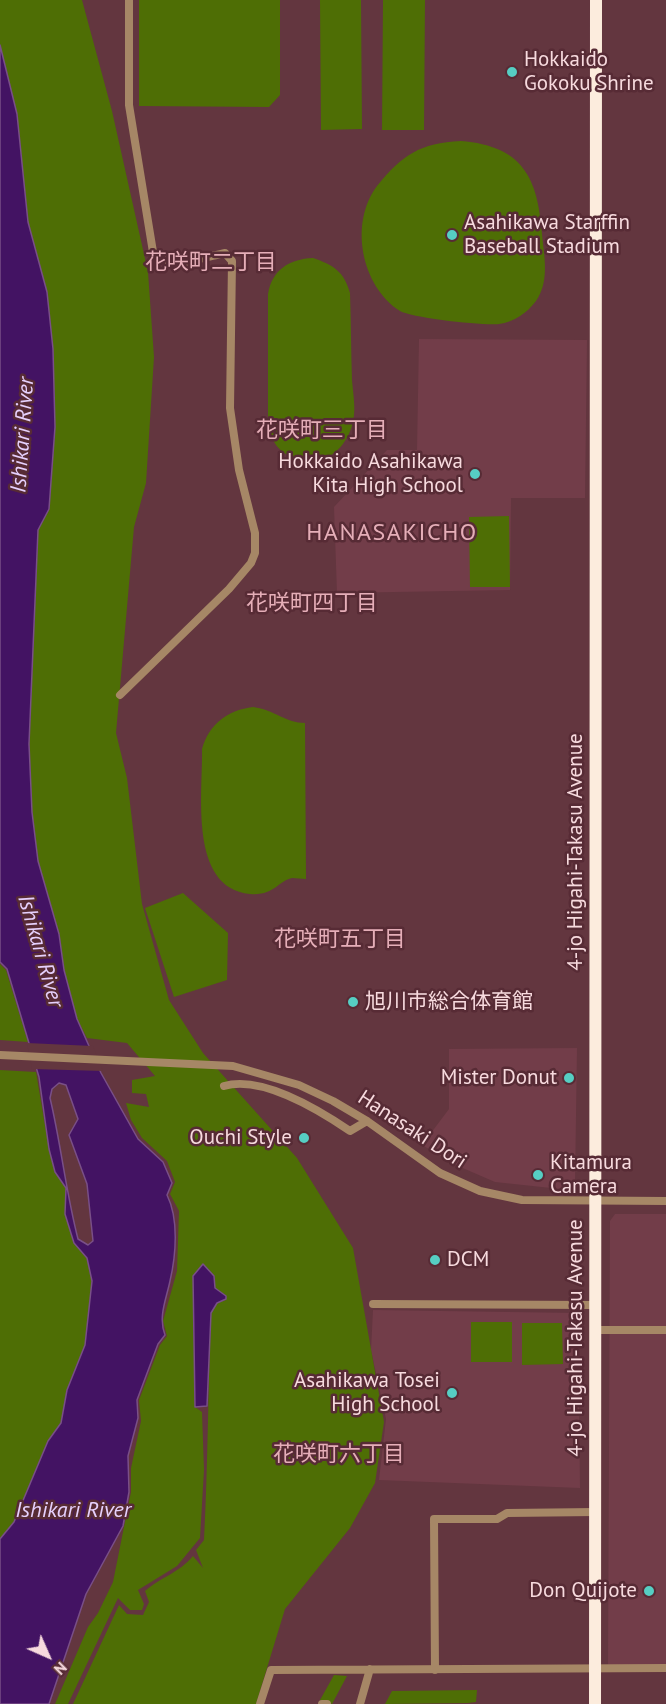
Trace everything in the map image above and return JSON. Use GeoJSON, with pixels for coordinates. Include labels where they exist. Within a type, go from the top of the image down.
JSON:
{"type":"FeatureCollection","features":[{"type":"Feature","properties":{"kind":"highway","name":"4-jo Higahi-Takasu Avenue"},"geometry":{"type":"LineString","coordinates":[[595,1704],[596,0]]}},
{"type":"Feature","properties":{"kind":"street"},"geometry":{"type":"LineString","coordinates":[[120,695],[229,589],[251,563],[256,544],[239,470],[230,408],[232,261],[225,253],[172,262],[161,261],[153,252],[129,105],[129,0]]}},
{"type":"Feature","properties":{"kind":"street","name":"Hanasaki Dori"},"geometry":{"type":"LineString","coordinates":[[0,1055],[233,1066],[270,1075],[333,1101],[367,1121],[440,1173],[480,1191],[522,1200],[666,1201]]}},
{"type":"Feature","properties":{"kind":"street"},"geometry":{"type":"LineString","coordinates":[[224,1086],[246,1084],[287,1096],[320,1111],[350,1131],[367,1121]]}},
{"type":"Feature","properties":{"kind":"street"},"geometry":{"type":"LineString","coordinates":[[373,1304],[595,1305]]}},
{"type":"Feature","properties":{"kind":"street"},"geometry":{"type":"LineString","coordinates":[[595,1330],[666,1330]]}},
{"type":"Feature","properties":{"kind":"street"},"geometry":{"type":"LineString","coordinates":[[435,1670],[434,1519],[497,1519],[507,1513],[595,1512]]}},
{"type":"Feature","properties":{"kind":"street"},"geometry":{"type":"LineString","coordinates":[[260,1704],[271,1670],[666,1668]]}},
{"type":"Feature","properties":{"kind":"street"},"geometry":{"type":"LineString","coordinates":[[360,1704],[370,1669]]}},
{"type":"Feature","properties":{"kind":"shaded area","name":"Hokkaido Asahikawa Kita High School"},"geometry":{"type":"Polygon","coordinates":[[[419,339],[587,340],[585,498],[511,498],[510,590],[337,593],[334,507],[387,450],[417,450],[419,339]]]}},
{"type":"Feature","properties":{"kind":"shaded area"},"geometry":{"type":"Polygon","coordinates":[[[577,1048],[575,1184],[570,1190],[495,1182],[458,1166],[422,1145],[449,1109],[449,1049],[577,1048]]]}},
{"type":"Feature","properties":{"kind":"shaded area"},"geometry":{"type":"Polygon","coordinates":[[[615,1214],[666,1214],[666,1668],[608,1667],[610,1221],[615,1214]]]}},
{"type":"Feature","properties":{"kind":"shaded area","name":"Asahikawa Tosei High School"},"geometry":{"type":"Polygon","coordinates":[[[373,1310],[578,1313],[580,1488],[379,1480],[386,1419],[371,1350],[373,1310]]]}},
{"type":"Feature","properties":{"kind":"green space"},"geometry":{"type":"Polygon","coordinates":[[[0,0],[82,0],[112,111],[148,272],[154,357],[146,483],[134,527],[116,733],[127,778],[142,904],[169,1000],[203,1053],[297,1158],[353,1248],[384,1422],[375,1483],[350,1528],[285,1609],[256,1704],[73,1704],[119,1605],[127,1614],[143,1615],[149,1602],[145,1591],[151,1586],[182,1567],[193,1556],[203,1568],[196,1550],[204,1540],[211,1313],[217,1303],[226,1300],[226,1296],[215,1288],[214,1276],[196,1377],[195,1407],[202,1412],[204,1470],[200,1538],[177,1566],[138,1590],[144,1604],[142,1610],[130,1610],[118,1598],[68,1704],[55,1704],[88,1627],[98,1613],[113,1582],[131,1492],[131,1468],[141,1421],[139,1400],[160,1345],[167,1336],[163,1321],[177,1271],[179,1211],[170,1194],[175,1182],[167,1161],[142,1138],[131,1120],[126,1103],[149,1107],[146,1094],[132,1093],[132,1080],[155,1076],[127,1043],[87,1038],[77,1019],[64,970],[59,934],[38,861],[32,812],[29,744],[38,530],[49,509],[55,427],[53,349],[47,292],[28,222],[17,114],[0,45],[0,0]]]}},
{"type":"Feature","properties":{"kind":"green space"},"geometry":{"type":"Polygon","coordinates":[[[139,0],[280,0],[280,95],[269,107],[139,106],[139,0]]]}},
{"type":"Feature","properties":{"kind":"green space"},"geometry":{"type":"Polygon","coordinates":[[[320,0],[361,0],[362,129],[321,130],[320,0]]]}},
{"type":"Feature","properties":{"kind":"green space"},"geometry":{"type":"Polygon","coordinates":[[[383,0],[425,0],[424,130],[382,130],[383,0]]]}},
{"type":"Feature","properties":{"kind":"green space","name":"Asahikawa Starffin Baseball Stadium"},"geometry":{"type":"Polygon","coordinates":[[[461,141],[482,144],[513,158],[531,181],[536,197],[540,214],[545,277],[536,301],[520,316],[505,323],[479,324],[449,321],[400,311],[376,286],[363,253],[363,218],[368,201],[386,175],[404,159],[423,148],[461,141]]]}},
{"type":"Feature","properties":{"kind":"green space"},"geometry":{"type":"Polygon","coordinates":[[[313,258],[337,270],[348,285],[354,416],[350,431],[339,448],[332,455],[313,462],[293,458],[281,451],[270,431],[268,418],[268,294],[273,278],[283,267],[296,261],[313,258]]]}},
{"type":"Feature","properties":{"kind":"green space"},"geometry":{"type":"Polygon","coordinates":[[[509,516],[510,587],[470,587],[469,517],[509,516]]]}},
{"type":"Feature","properties":{"kind":"green space"},"geometry":{"type":"Polygon","coordinates":[[[253,707],[292,721],[305,723],[306,879],[292,878],[270,891],[258,894],[230,888],[216,875],[208,857],[201,812],[202,749],[205,740],[209,732],[228,715],[253,707]]]}},
{"type":"Feature","properties":{"kind":"green space"},"geometry":{"type":"Polygon","coordinates":[[[183,893],[228,933],[227,980],[174,997],[145,908],[183,893]]]}},
{"type":"Feature","properties":{"kind":"green space"},"geometry":{"type":"Polygon","coordinates":[[[0,964],[6,970],[28,1042],[0,1040],[0,964]]]}},
{"type":"Feature","properties":{"kind":"green space"},"geometry":{"type":"Polygon","coordinates":[[[0,1070],[36,1072],[49,1149],[55,1172],[66,1188],[65,1214],[74,1243],[87,1258],[92,1281],[90,1317],[85,1345],[67,1390],[61,1423],[48,1441],[14,1523],[0,1539],[0,1070]]]}},
{"type":"Feature","properties":{"kind":"green space"},"geometry":{"type":"Polygon","coordinates":[[[471,1322],[512,1322],[512,1362],[471,1362],[471,1322]]]}},
{"type":"Feature","properties":{"kind":"green space"},"geometry":{"type":"Polygon","coordinates":[[[522,1323],[562,1323],[563,1364],[522,1365],[522,1323]]]}},
{"type":"Feature","properties":{"kind":"green space"},"geometry":{"type":"Polygon","coordinates":[[[334,1675],[347,1676],[332,1704],[320,1700],[334,1675]]]}},
{"type":"Feature","properties":{"kind":"green space"},"geometry":{"type":"Polygon","coordinates":[[[477,1690],[476,1702],[385,1704],[392,1691],[477,1690]]]}},
{"type":"Feature","properties":{"kind":"water","name":"Ishikari River"},"geometry":{"type":"Polygon","coordinates":[[[0,45],[17,114],[28,222],[47,292],[53,349],[55,427],[49,509],[38,530],[29,744],[32,812],[38,861],[59,934],[64,970],[77,1019],[101,1073],[138,1139],[163,1162],[172,1183],[167,1195],[175,1226],[172,1271],[162,1315],[165,1335],[158,1344],[137,1400],[138,1418],[128,1456],[129,1492],[123,1526],[86,1594],[49,1704],[0,1704],[0,1539],[14,1522],[48,1441],[61,1423],[67,1390],[85,1345],[92,1281],[87,1258],[74,1243],[65,1214],[66,1188],[55,1172],[49,1149],[39,1077],[7,969],[0,962],[0,45]],[[59,1083],[52,1089],[50,1098],[78,1239],[88,1245],[93,1241],[87,1184],[69,1135],[78,1119],[66,1085],[59,1083]]]}},
{"type":"Feature","properties":{"kind":"water"},"geometry":{"type":"Polygon","coordinates":[[[203,1264],[214,1276],[215,1288],[226,1296],[226,1299],[217,1303],[211,1313],[207,1406],[195,1407],[193,1276],[203,1264]]]}},
{"type":"Feature","properties":{"kind":"pier"},"geometry":{"type":"Polygon","coordinates":[[[27,1043],[93,1046],[103,1071],[32,1069],[27,1043]]]}},
{"type":"Feature","properties":{"kind":"place","name":"Hokkaido Gokoku Shrine"},"geometry":{"type":"Point","coordinates":[512,72]}},
{"type":"Feature","properties":{"kind":"place","name":"Asahikawa Starffin Baseball Stadium"},"geometry":{"type":"Point","coordinates":[452,235]}},
{"type":"Feature","properties":{"kind":"place","name":"Hokkaido Asahikawa Kita High School"},"geometry":{"type":"Point","coordinates":[475,474]}},
{"type":"Feature","properties":{"kind":"place","name":"旭川市総合体育館"},"geometry":{"type":"Point","coordinates":[353,1002]}},
{"type":"Feature","properties":{"kind":"place","name":"Mister Donut"},"geometry":{"type":"Point","coordinates":[569,1078]}},
{"type":"Feature","properties":{"kind":"place","name":"Ouchi Style"},"geometry":{"type":"Point","coordinates":[304,1138]}},
{"type":"Feature","properties":{"kind":"place","name":"Kitamura Camera"},"geometry":{"type":"Point","coordinates":[538,1175]}},
{"type":"Feature","properties":{"kind":"place","name":"DCM"},"geometry":{"type":"Point","coordinates":[435,1260]}},
{"type":"Feature","properties":{"kind":"place","name":"Asahikawa Tosei High School"},"geometry":{"type":"Point","coordinates":[452,1393]}},
{"type":"Feature","properties":{"kind":"place","name":"Don Quijote"},"geometry":{"type":"Point","coordinates":[649,1591]}},
{"type":"Feature","properties":{"kind":"district","name":"花咲町二丁目"},"geometry":{"type":"Point","coordinates":[211,263]}},
{"type":"Feature","properties":{"kind":"district","name":"花咲町三丁目"},"geometry":{"type":"Point","coordinates":[322,431]}},
{"type":"Feature","properties":{"kind":"district","name":"HANASAKICHO"},"geometry":{"type":"Point","coordinates":[392,533]}},
{"type":"Feature","properties":{"kind":"district","name":"花咲町四丁目"},"geometry":{"type":"Point","coordinates":[312,604]}},
{"type":"Feature","properties":{"kind":"district","name":"花咲町五丁目"},"geometry":{"type":"Point","coordinates":[340,940]}},
{"type":"Feature","properties":{"kind":"district","name":"花咲町六丁目"},"geometry":{"type":"Point","coordinates":[339,1455]}}]}
